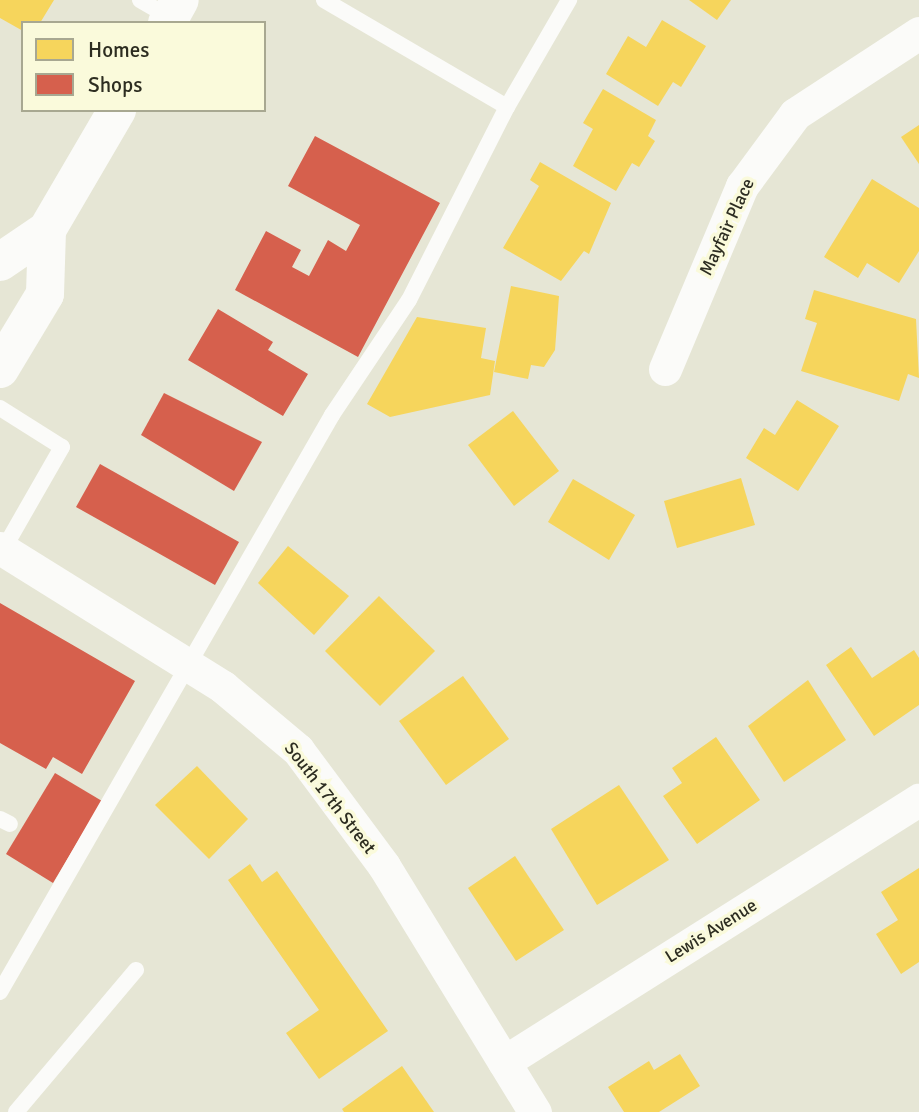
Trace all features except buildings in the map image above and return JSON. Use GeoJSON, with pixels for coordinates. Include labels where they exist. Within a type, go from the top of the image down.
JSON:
{"type":"FeatureCollection","features":[{"type":"Feature","properties":{"kind":"main road"},"geometry":{"type":"LineString","coordinates":[[0,262],[47,230],[116,112]]}},
{"type":"Feature","properties":{"kind":"main road"},"geometry":{"type":"LineString","coordinates":[[0,369],[45,293],[47,230]]}},
{"type":"Feature","properties":{"kind":"street","name":"Mayfair Place"},"geometry":{"type":"LineString","coordinates":[[666,369],[741,186],[794,114],[919,33]]}},
{"type":"Feature","properties":{"kind":"street","name":"South 17th Street"},"geometry":{"type":"LineString","coordinates":[[2,549],[190,665],[298,750],[384,866],[535,1112]]}},
{"type":"Feature","properties":{"kind":"street","name":"Lewis Avenue"},"geometry":{"type":"LineString","coordinates":[[504,1062],[919,800]]}},
{"type":"Feature","properties":{"kind":"lane"},"geometry":{"type":"LineString","coordinates":[[324,0],[507,107]]}},
{"type":"Feature","properties":{"kind":"lane"},"geometry":{"type":"LineString","coordinates":[[0,992],[332,415],[409,300],[507,107],[564,2]]}},
{"type":"Feature","properties":{"kind":"lane"},"geometry":{"type":"LineString","coordinates":[[0,408],[62,447],[2,549]]}},
{"type":"Feature","properties":{"kind":"lane"},"geometry":{"type":"LineString","coordinates":[[16,1112],[136,970]]}}]}
